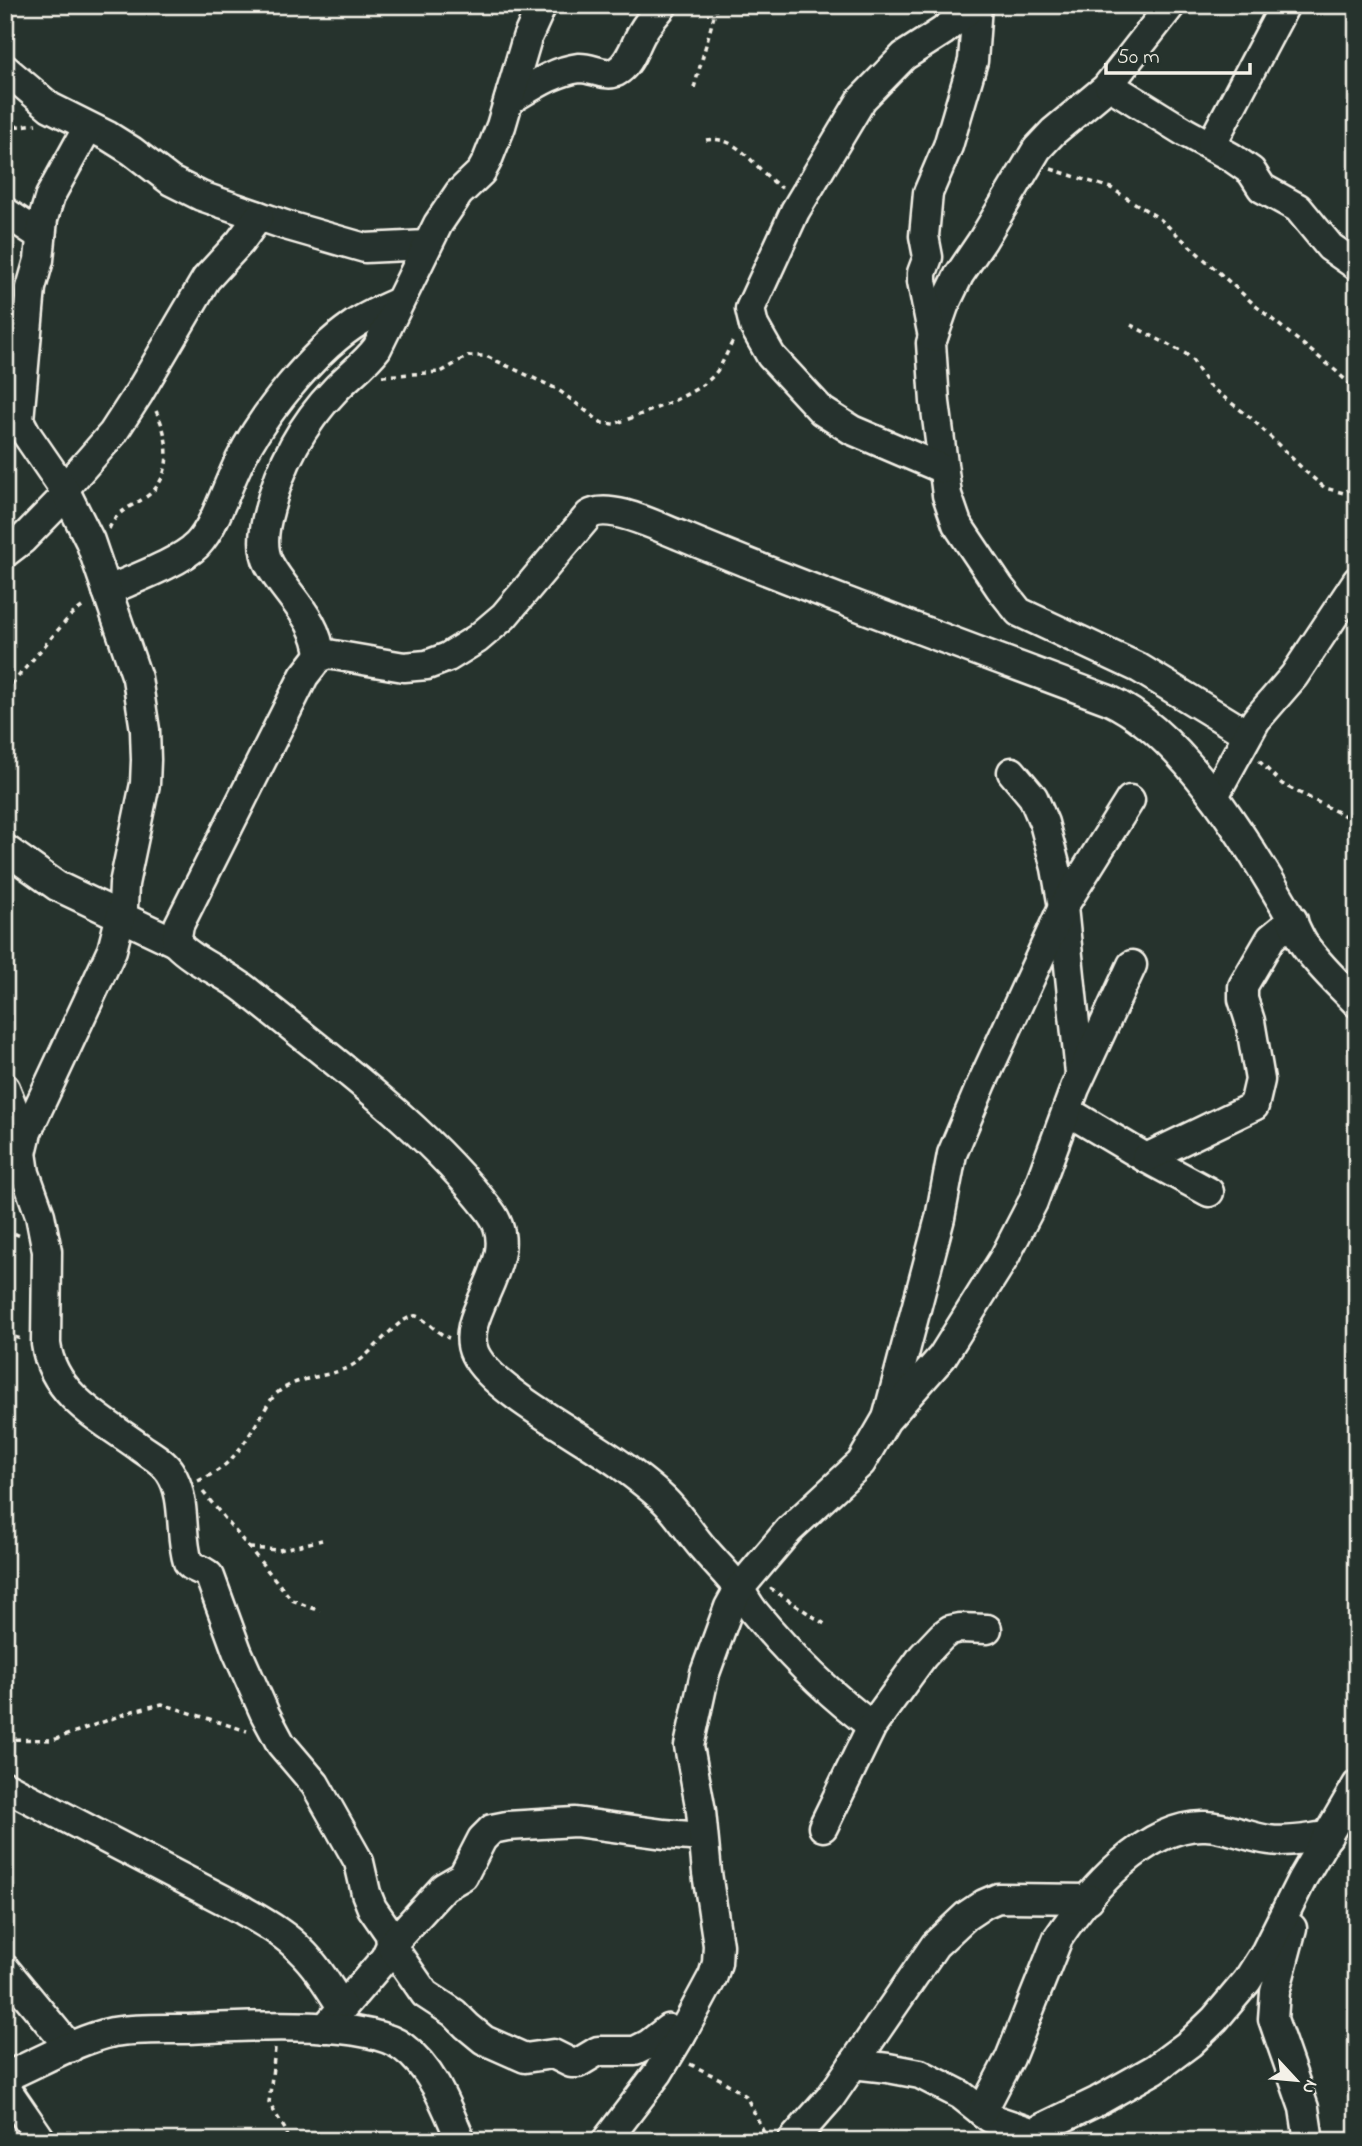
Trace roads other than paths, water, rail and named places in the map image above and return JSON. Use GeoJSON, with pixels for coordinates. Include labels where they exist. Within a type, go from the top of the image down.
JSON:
{"type":"FeatureCollection","features":[{"type":"Feature","properties":{"kind":"street"},"geometry":{"type":"LineString","coordinates":[[177,943],[179,925],[304,676],[320,656],[320,646],[313,624],[302,612],[264,554],[264,538],[275,488],[284,464],[308,423],[345,380],[373,353],[426,245],[459,193],[484,167],[501,127],[527,38],[542,5]]}},
{"type":"Feature","properties":{"kind":"street"},"geometry":{"type":"LineString","coordinates":[[509,100],[569,70],[583,68],[616,72],[632,52],[643,29],[663,5]]}},
{"type":"Feature","properties":{"kind":"street"},"geometry":{"type":"LineString","coordinates":[[943,469],[852,430],[822,411],[771,356],[750,313],[773,256],[845,124],[876,82],[904,56],[943,31],[976,5]]}},
{"type":"Feature","properties":{"kind":"street"},"geometry":{"type":"LineString","coordinates":[[933,337],[922,281],[928,257],[924,236],[928,193],[948,146],[973,61],[976,5]]}},
{"type":"Feature","properties":{"kind":"street"},"geometry":{"type":"LineString","coordinates":[[1171,5],[1109,85],[1046,139],[1027,164],[954,285],[933,337],[931,353],[947,495],[957,524],[1018,612],[1139,668],[1245,738]]}},
{"type":"Feature","properties":{"kind":"street"},"geometry":{"type":"LineString","coordinates":[[1211,145],[1284,5]]}},
{"type":"Feature","properties":{"kind":"street"},"geometry":{"type":"LineString","coordinates":[[5,69],[50,107],[132,151],[184,188],[259,216],[366,248],[426,245]]}},
{"type":"Feature","properties":{"kind":"street"},"geometry":{"type":"LineString","coordinates":[[1109,85],[1251,171],[1262,188],[1298,208],[1330,247],[1357,266]]}},
{"type":"Feature","properties":{"kind":"street"},"geometry":{"type":"LineString","coordinates":[[23,1149],[27,1132],[107,964],[121,916],[124,884],[145,784],[146,750],[137,678],[103,581],[81,521],[65,491],[12,413],[31,288],[39,260],[43,219],[50,197],[88,127]]}},
{"type":"Feature","properties":{"kind":"street"},"geometry":{"type":"LineString","coordinates":[[5,212],[41,236]]}},
{"type":"Feature","properties":{"kind":"street"},"geometry":{"type":"LineString","coordinates":[[5,553],[22,540],[113,433],[206,279],[240,242],[259,216]]}},
{"type":"Feature","properties":{"kind":"street"},"geometry":{"type":"LineString","coordinates":[[103,581],[175,560],[198,544],[255,434],[309,365],[337,337],[354,325],[399,302]]}},
{"type":"Feature","properties":{"kind":"street"},"geometry":{"type":"LineString","coordinates":[[320,656],[333,654],[404,667],[427,665],[448,657],[477,639],[504,617],[583,520],[593,512],[602,509],[646,522],[782,578],[1119,705],[1150,726],[1214,796],[1293,920],[1306,947],[1357,1003]]}},
{"type":"Feature","properties":{"kind":"street"},"geometry":{"type":"LineString","coordinates":[[1214,796],[1245,738],[1274,696],[1294,676],[1357,581]]}},
{"type":"Feature","properties":{"kind":"street"},"geometry":{"type":"LineString","coordinates":[[1012,772],[1033,797],[1044,823],[1063,907],[1081,1076]]}},
{"type":"Feature","properties":{"kind":"street"},"geometry":{"type":"LineString","coordinates":[[886,1420],[940,1218],[952,1154],[1063,907],[1130,800]]}},
{"type":"Feature","properties":{"kind":"street"},"geometry":{"type":"LineString","coordinates":[[5,849],[57,886],[177,943],[243,988],[332,1058],[460,1174],[492,1214],[500,1230],[500,1254],[472,1330],[471,1344],[481,1363],[503,1385],[624,1467],[666,1502],[744,1582],[755,1613],[787,1648],[852,1711],[872,1726]]}},
{"type":"Feature","properties":{"kind":"street"},"geometry":{"type":"LineString","coordinates":[[1146,1158],[1254,1106],[1260,1080],[1250,1021],[1242,999],[1243,986],[1271,939],[1293,920]]}},
{"type":"Feature","properties":{"kind":"street"},"geometry":{"type":"LineString","coordinates":[[606,2141],[658,2073],[713,1976],[717,1963],[718,1945],[689,1746],[705,1673],[729,1607],[744,1582],[789,1530],[861,1462],[886,1420],[942,1357],[1004,1258],[1033,1202],[1081,1076],[1132,965]]}},
{"type":"Feature","properties":{"kind":"street"},"geometry":{"type":"LineString","coordinates":[[5,1088],[17,1118],[25,1173],[40,1214],[47,1251],[46,1344],[56,1377],[78,1402],[170,1471],[178,1490],[188,1562],[210,1577],[237,1651],[265,1714],[281,1744],[315,1784],[359,1863],[366,1893],[377,1918],[390,1934],[391,1945],[425,1994],[454,2013],[485,2040],[524,2058],[553,2053],[571,2063],[578,2063],[598,2051],[635,2051],[668,2029],[676,2044]]}},
{"type":"Feature","properties":{"kind":"street"},"geometry":{"type":"LineString","coordinates":[[1067,1111],[1209,1192]]}},
{"type":"Feature","properties":{"kind":"street"},"geometry":{"type":"LineString","coordinates":[[823,1827],[872,1726],[923,1656],[942,1636],[960,1628],[986,1629]]}},
{"type":"Feature","properties":{"kind":"street"},"geometry":{"type":"LineString","coordinates":[[853,2064],[920,2074],[961,2095],[982,2112],[1029,2137],[1140,2078],[1191,2043],[1247,1981],[1357,1785]]}},
{"type":"Feature","properties":{"kind":"street"},"geometry":{"type":"LineString","coordinates":[[5,1786],[267,1924],[299,1948],[319,1972],[334,2018]]}},
{"type":"Feature","properties":{"kind":"street"},"geometry":{"type":"LineString","coordinates":[[334,2018],[385,1958],[391,1945],[444,1887],[463,1876],[482,1839],[492,1829],[575,1822],[703,1837]]}},
{"type":"Feature","properties":{"kind":"street"},"geometry":{"type":"LineString","coordinates":[[982,2112],[1010,2058],[1058,1938],[1111,1873],[1138,1850],[1183,1828],[1219,1827],[1272,1841],[1328,1836]]}},
{"type":"Feature","properties":{"kind":"street"},"geometry":{"type":"LineString","coordinates":[[1302,1879],[1298,1905],[1275,1992],[1273,2019],[1304,2108],[1309,2141]]}},
{"type":"Feature","properties":{"kind":"street"},"geometry":{"type":"LineString","coordinates":[[792,2141],[830,2098],[935,1945],[966,1916],[984,1904],[1003,1898],[1089,1899]]}},
{"type":"Feature","properties":{"kind":"street"},"geometry":{"type":"LineString","coordinates":[[5,1969],[70,2048]]}},
{"type":"Feature","properties":{"kind":"street"},"geometry":{"type":"LineString","coordinates":[[5,2077],[113,2032],[276,2026],[334,2018],[406,2049],[437,2088],[461,2141]]}},
{"type":"Feature","properties":{"kind":"street"},"geometry":{"type":"LineString","coordinates":[[5,2087],[42,2141]]}}]}
